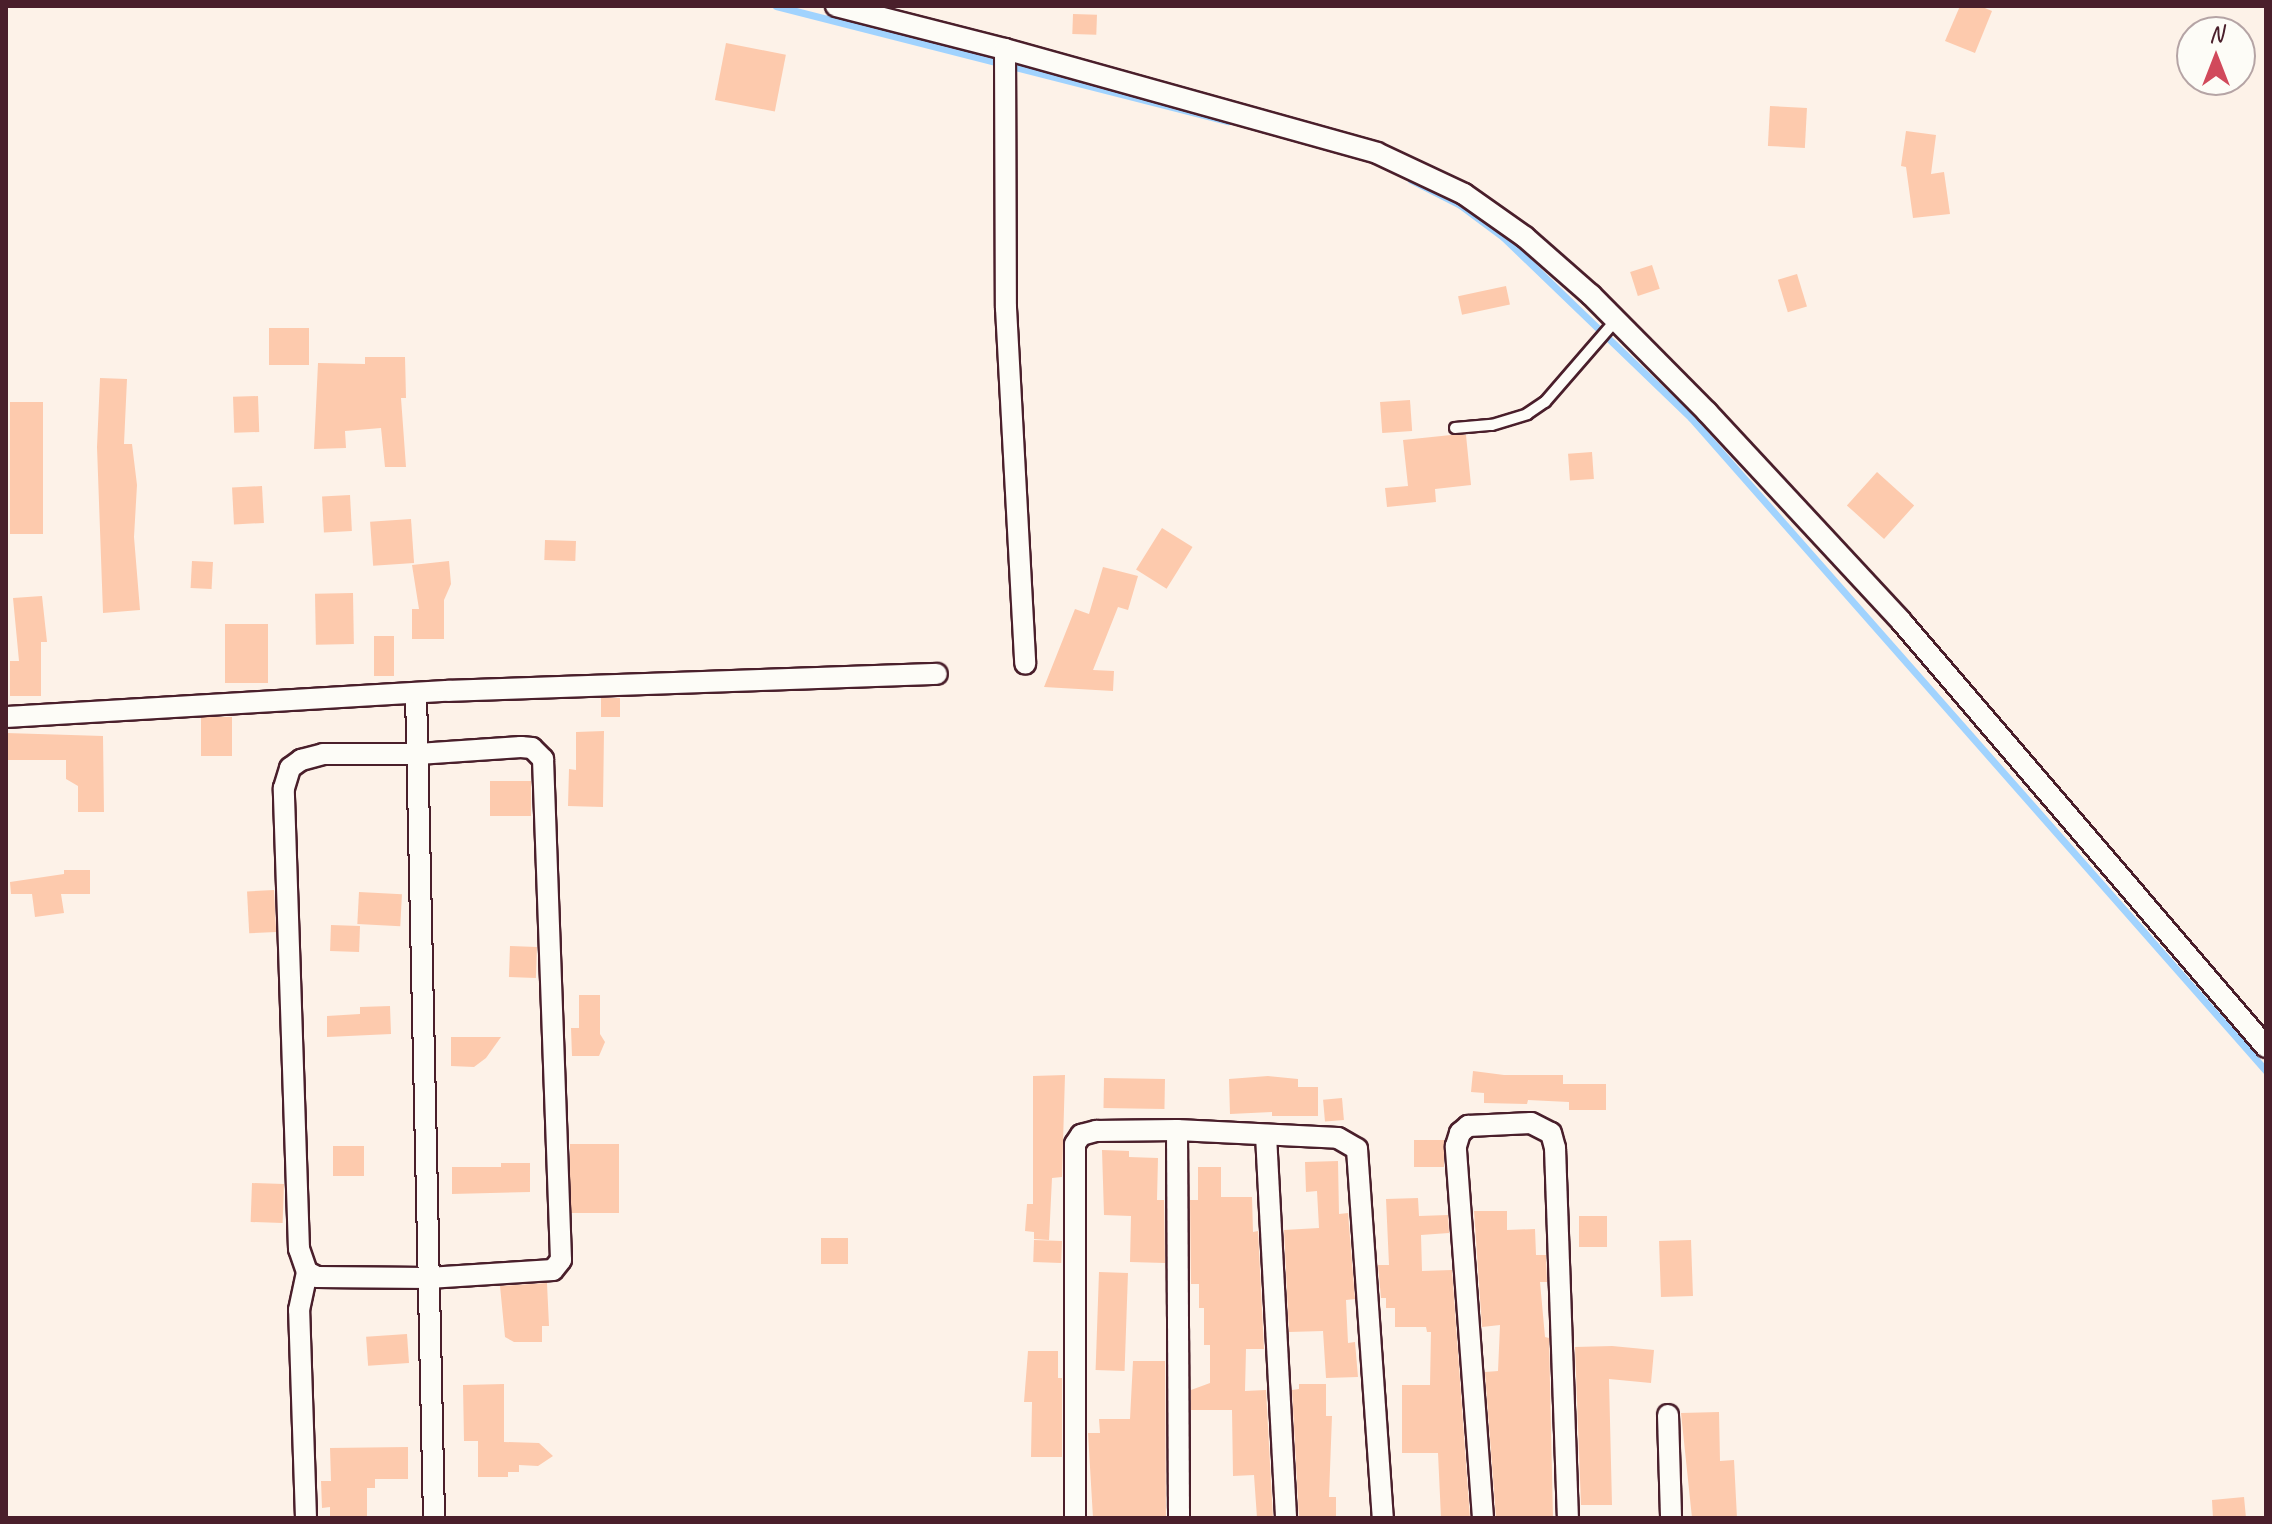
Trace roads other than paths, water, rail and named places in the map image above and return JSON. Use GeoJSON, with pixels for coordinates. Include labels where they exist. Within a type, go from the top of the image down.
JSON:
{"type":"FeatureCollection","features":[{"type":"Feature","properties":{"kind":"street"},"geometry":{"type":"LineString","coordinates":[[836,6],[1005,49],[1339,142],[1415,168],[1464,194],[1525,237],[1616,320],[1707,412],[1901,621],[2266,1047]]}},
{"type":"Feature","properties":{"kind":"street"},"geometry":{"type":"LineString","coordinates":[[1005,49],[1006,308],[1025,663]]}},
{"type":"Feature","properties":{"kind":"street"},"geometry":{"type":"LineString","coordinates":[[6,717],[416,693],[937,674]]}},
{"type":"Feature","properties":{"kind":"street"},"geometry":{"type":"LineString","coordinates":[[416,693],[434,1518]]}},
{"type":"Feature","properties":{"kind":"street"},"geometry":{"type":"LineString","coordinates":[[306,1518],[299,1310],[307,1272],[299,1249],[284,788],[290,768],[301,760],[323,754],[418,754],[532,748],[543,759],[561,1260],[553,1270],[428,1278],[317,1277],[307,1272]]}},
{"type":"Feature","properties":{"kind":"street"},"geometry":{"type":"LineString","coordinates":[[1483,1518],[1456,1146],[1460,1133],[1468,1126],[1531,1123],[1551,1133],[1555,1148],[1568,1518]]}},
{"type":"Feature","properties":{"kind":"street"},"geometry":{"type":"LineString","coordinates":[[1177,1130],[1179,1518]]}},
{"type":"Feature","properties":{"kind":"street"},"geometry":{"type":"LineString","coordinates":[[1075,1518],[1075,1144],[1081,1135],[1096,1131],[1177,1130],[1338,1138],[1357,1149],[1383,1518]]}},
{"type":"Feature","properties":{"kind":"street"},"geometry":{"type":"LineString","coordinates":[[1266,1135],[1286,1518]]}},
{"type":"Feature","properties":{"kind":"street"},"geometry":{"type":"LineString","coordinates":[[1668,1415],[1671,1518]]}},
{"type":"Feature","properties":{"kind":"lane"},"geometry":{"type":"LineString","coordinates":[[1455,428],[1492,425],[1527,414],[1545,402],[1616,320]]}},
{"type":"Feature","properties":{"kind":"waterway"},"geometry":{"type":"LineString","coordinates":[[776,6],[1228,121]]}},
{"type":"Feature","properties":{"kind":"waterway"},"geometry":{"type":"LineString","coordinates":[[1411,180],[1460,205],[1503,237],[1691,418],[2266,1071]]}}]}
